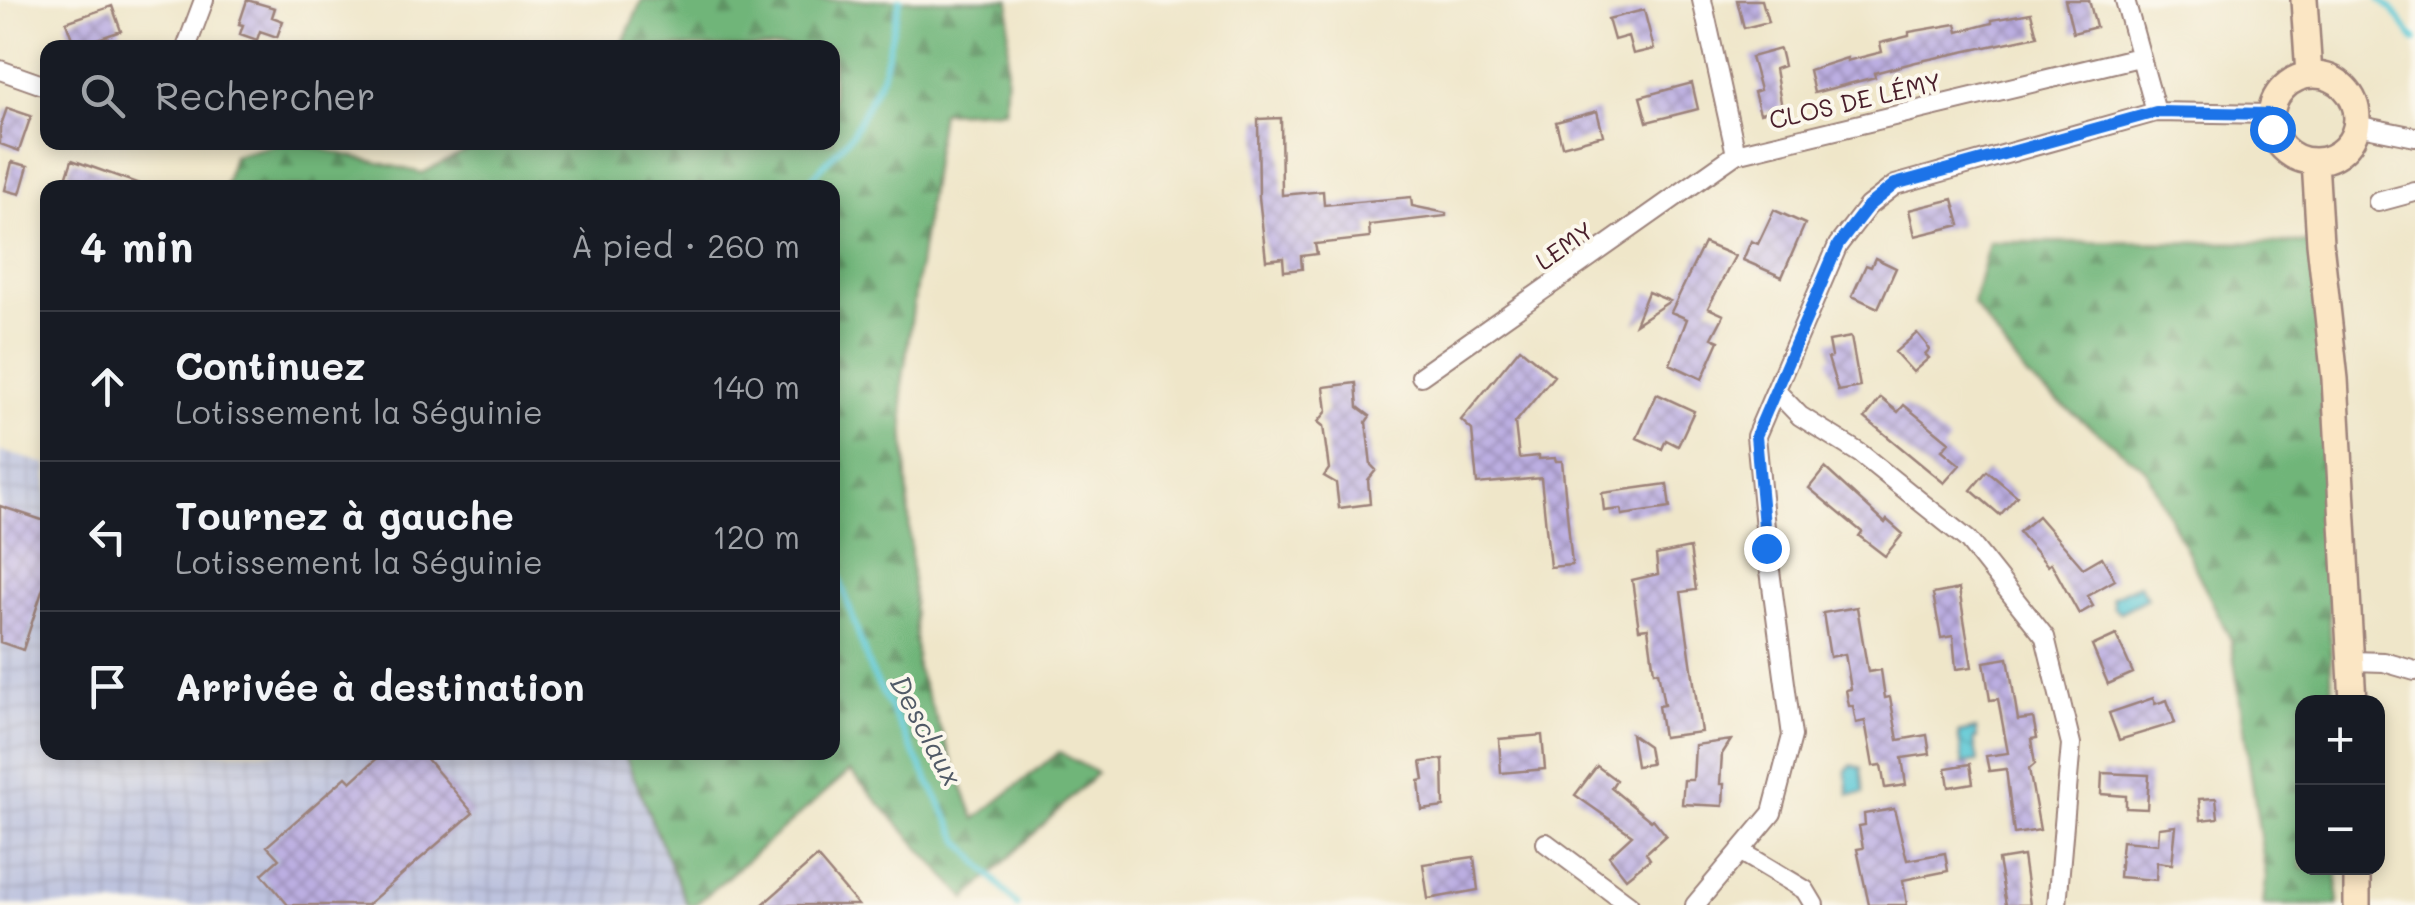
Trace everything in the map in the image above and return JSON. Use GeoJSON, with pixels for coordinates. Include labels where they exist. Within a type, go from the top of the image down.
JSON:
{"type":"FeatureCollection","features":[{"type":"Feature","properties":{"kind":"street"},"geometry":{"type":"LineString","coordinates":[[189,40],[204,0]]}},
{"type":"Feature","properties":{"kind":"street"},"geometry":{"type":"LineString","coordinates":[[1702,0],[1736,154]]}},
{"type":"Feature","properties":{"kind":"street"},"geometry":{"type":"LineString","coordinates":[[2125,0],[2156,112]]}},
{"type":"Feature","properties":{"kind":"street"},"geometry":{"type":"LineString","coordinates":[[2304,0],[2309,76]]}},
{"type":"Feature","properties":{"kind":"street","name":"CLOS DE LÉMY"},"geometry":{"type":"LineString","coordinates":[[1736,154],[2139,57]]}},
{"type":"Feature","properties":{"kind":"street"},"geometry":{"type":"LineString","coordinates":[[0,70],[40,84]]}},
{"type":"Feature","properties":{"kind":"street"},"geometry":{"type":"LineString","coordinates":[[2309,76],[2322,76],[2344,88],[2352,99],[2356,125],[2342,150],[2315,161],[2288,152],[2272,129],[2274,100],[2283,88],[2309,76]]}},
{"type":"Feature","properties":{"kind":"street"},"geometry":{"type":"LineString","coordinates":[[1695,905],[1772,812],[1792,736],[1766,548],[1756,436],[1838,245],[1868,206],[1895,184],[2156,112],[2271,114]]}},
{"type":"Feature","properties":{"kind":"street"},"geometry":{"type":"LineString","coordinates":[[2356,125],[2415,138]]}},
{"type":"Feature","properties":{"kind":"street","name":"LEMY"},"geometry":{"type":"LineString","coordinates":[[1421,376],[1736,154]]}},
{"type":"Feature","properties":{"kind":"street"},"geometry":{"type":"LineString","coordinates":[[2315,161],[2335,379],[2354,695]]}},
{"type":"Feature","properties":{"kind":"street"},"geometry":{"type":"LineString","coordinates":[[2378,202],[2415,192]]}},
{"type":"Feature","properties":{"kind":"street"},"geometry":{"type":"LineString","coordinates":[[1777,392],[1800,416],[1861,454],[1968,540],[2045,637],[2070,744],[2057,905]]}},
{"type":"Feature","properties":{"kind":"street"},"geometry":{"type":"LineString","coordinates":[[2353,661],[2384,662],[2415,671]]}},
{"type":"Feature","properties":{"kind":"street"},"geometry":{"type":"LineString","coordinates":[[1546,843],[1629,905]]}},
{"type":"Feature","properties":{"kind":"street"},"geometry":{"type":"LineString","coordinates":[[1740,851],[1805,890],[1814,905]]}},
{"type":"Feature","properties":{"kind":"street"},"geometry":{"type":"LineString","coordinates":[[2357,875],[2357,905]]}},
{"type":"Feature","properties":{"kind":"shaded area"},"geometry":{"type":"Polygon","coordinates":[[[0,451],[40,462],[40,760],[627,760],[687,905],[0,905],[0,451]]]}},
{"type":"Feature","properties":{"kind":"green space"},"geometry":{"type":"Polygon","coordinates":[[[642,0],[1010,0],[1005,110],[941,112],[902,385],[917,669],[975,819],[1059,752],[1097,773],[966,899],[850,771],[695,905],[687,905],[627,760],[840,760],[840,180],[227,180],[233,156],[255,150],[326,150],[422,173],[469,150],[840,150],[840,40],[624,40],[642,0]]]}},
{"type":"Feature","properties":{"kind":"green space"},"geometry":{"type":"Polygon","coordinates":[[[1989,242],[2320,243],[2332,695],[2295,695],[2295,875],[2337,875],[2338,905],[2263,905],[2266,877],[2231,640],[2146,470],[2028,378],[1973,304],[1989,242]]]}},
{"type":"Feature","properties":{"kind":"water"},"geometry":{"type":"Polygon","coordinates":[[[2139,584],[2147,598],[2120,612],[2114,608],[2112,597],[2139,584]]]}},
{"type":"Feature","properties":{"kind":"water"},"geometry":{"type":"Polygon","coordinates":[[[1976,729],[1978,762],[1963,764],[1958,733],[1976,729]]]}},
{"type":"Feature","properties":{"kind":"water"},"geometry":{"type":"Polygon","coordinates":[[[1851,765],[1861,768],[1864,793],[1849,795],[1846,771],[1851,765]]]}},
{"type":"Feature","properties":{"kind":"building"},"geometry":{"type":"Polygon","coordinates":[[[247,0],[275,8],[272,17],[283,21],[277,37],[260,31],[257,40],[240,34],[247,0]]]}},
{"type":"Feature","properties":{"kind":"building"},"geometry":{"type":"Polygon","coordinates":[[[1737,0],[1762,0],[1768,22],[1744,28],[1737,0]]]}},
{"type":"Feature","properties":{"kind":"building"},"geometry":{"type":"Polygon","coordinates":[[[2065,0],[2089,0],[2096,27],[2073,33],[2065,0]]]}},
{"type":"Feature","properties":{"kind":"building"},"geometry":{"type":"Polygon","coordinates":[[[112,6],[121,31],[95,40],[72,40],[66,22],[112,6]]]}},
{"type":"Feature","properties":{"kind":"building"},"geometry":{"type":"Polygon","coordinates":[[[1644,10],[1654,49],[1633,54],[1628,36],[1614,40],[1608,19],[1644,10]]]}},
{"type":"Feature","properties":{"kind":"building"},"geometry":{"type":"Polygon","coordinates":[[[2031,13],[2037,36],[1916,62],[1814,93],[1809,70],[1882,52],[1880,43],[1909,36],[1909,32],[1956,24],[1958,32],[1992,20],[2031,13]]]}},
{"type":"Feature","properties":{"kind":"building"},"geometry":{"type":"Polygon","coordinates":[[[1780,49],[1784,66],[1775,69],[1782,108],[1760,113],[1754,92],[1760,90],[1751,57],[1780,49]]]}},
{"type":"Feature","properties":{"kind":"building"},"geometry":{"type":"Polygon","coordinates":[[[1692,83],[1698,109],[1647,122],[1640,97],[1692,83]]]}},
{"type":"Feature","properties":{"kind":"building"},"geometry":{"type":"Polygon","coordinates":[[[7,108],[31,116],[19,151],[0,144],[0,128],[7,108]]]}},
{"type":"Feature","properties":{"kind":"building"},"geometry":{"type":"Polygon","coordinates":[[[1597,111],[1603,135],[1562,146],[1556,122],[1597,111]]]}},
{"type":"Feature","properties":{"kind":"building"},"geometry":{"type":"Polygon","coordinates":[[[1281,118],[1282,195],[1323,191],[1324,205],[1411,197],[1412,206],[1446,216],[1369,225],[1370,238],[1315,244],[1317,254],[1301,256],[1302,269],[1284,271],[1283,258],[1266,260],[1259,197],[1258,119],[1281,118]]]}},
{"type":"Feature","properties":{"kind":"building"},"geometry":{"type":"Polygon","coordinates":[[[72,160],[128,180],[66,180],[72,160]]]}},
{"type":"Feature","properties":{"kind":"building"},"geometry":{"type":"Polygon","coordinates":[[[12,162],[28,166],[20,194],[5,190],[12,162]]]}},
{"type":"Feature","properties":{"kind":"building"},"geometry":{"type":"Polygon","coordinates":[[[1953,199],[1960,225],[1915,236],[1909,210],[1953,199]]]}},
{"type":"Feature","properties":{"kind":"building"},"geometry":{"type":"Polygon","coordinates":[[[1774,210],[1805,224],[1782,277],[1743,260],[1751,241],[1758,244],[1774,210]]]}},
{"type":"Feature","properties":{"kind":"building"},"geometry":{"type":"Polygon","coordinates":[[[1704,243],[1735,256],[1708,308],[1724,315],[1712,338],[1719,341],[1702,379],[1670,364],[1687,319],[1671,312],[1704,243]]]}},
{"type":"Feature","properties":{"kind":"building"},"geometry":{"type":"Polygon","coordinates":[[[1875,258],[1896,268],[1878,308],[1852,296],[1866,265],[1871,267],[1875,258]]]}},
{"type":"Feature","properties":{"kind":"building"},"geometry":{"type":"Polygon","coordinates":[[[1648,292],[1670,301],[1635,324],[1648,292]]]}},
{"type":"Feature","properties":{"kind":"building"},"geometry":{"type":"Polygon","coordinates":[[[1917,333],[1929,350],[1925,354],[1929,358],[1913,372],[1895,352],[1917,333]]]}},
{"type":"Feature","properties":{"kind":"building"},"geometry":{"type":"Polygon","coordinates":[[[1851,337],[1860,387],[1838,391],[1828,358],[1832,357],[1829,341],[1851,337]]]}},
{"type":"Feature","properties":{"kind":"building"},"geometry":{"type":"Polygon","coordinates":[[[1520,348],[1554,376],[1515,423],[1519,458],[1539,456],[1562,461],[1572,565],[1550,567],[1541,478],[1477,484],[1472,430],[1461,420],[1520,348]]]}},
{"type":"Feature","properties":{"kind":"building"},"geometry":{"type":"Polygon","coordinates":[[[1356,383],[1358,407],[1370,416],[1366,422],[1371,465],[1376,470],[1368,480],[1370,504],[1339,508],[1336,483],[1324,476],[1329,469],[1323,426],[1318,422],[1327,411],[1324,387],[1356,383]]]}},
{"type":"Feature","properties":{"kind":"building"},"geometry":{"type":"Polygon","coordinates":[[[1657,394],[1694,411],[1678,446],[1666,440],[1662,449],[1637,438],[1657,394]]]}},
{"type":"Feature","properties":{"kind":"building"},"geometry":{"type":"Polygon","coordinates":[[[1881,398],[1898,412],[1904,405],[1949,442],[1942,450],[1960,465],[1944,483],[1865,418],[1881,398]]]}},
{"type":"Feature","properties":{"kind":"building"},"geometry":{"type":"Polygon","coordinates":[[[1825,468],[1885,523],[1887,520],[1903,534],[1885,556],[1809,488],[1825,468]]]}},
{"type":"Feature","properties":{"kind":"building"},"geometry":{"type":"Polygon","coordinates":[[[1987,471],[2017,496],[2000,515],[1971,490],[1987,471]]]}},
{"type":"Feature","properties":{"kind":"building"},"geometry":{"type":"Polygon","coordinates":[[[1667,484],[1670,508],[1622,515],[1621,509],[1604,511],[1602,493],[1667,484]]]}},
{"type":"Feature","properties":{"kind":"building"},"geometry":{"type":"Polygon","coordinates":[[[0,506],[40,519],[40,598],[23,650],[0,642],[0,506]]]}},
{"type":"Feature","properties":{"kind":"building"},"geometry":{"type":"Polygon","coordinates":[[[2038,516],[2083,568],[2102,557],[2115,580],[2087,596],[2093,606],[2079,614],[2051,563],[2048,566],[2019,532],[2038,516]]]}},
{"type":"Feature","properties":{"kind":"building"},"geometry":{"type":"Polygon","coordinates":[[[1690,548],[1696,590],[1681,592],[1701,732],[1663,737],[1658,706],[1664,705],[1658,671],[1654,672],[1648,628],[1639,629],[1632,580],[1658,574],[1656,555],[1690,548]]]}},
{"type":"Feature","properties":{"kind":"building"},"geometry":{"type":"Polygon","coordinates":[[[1959,589],[1972,667],[1956,669],[1953,636],[1941,638],[1933,594],[1959,589]]]}},
{"type":"Feature","properties":{"kind":"building"},"geometry":{"type":"Polygon","coordinates":[[[1857,607],[1868,672],[1881,670],[1898,740],[1927,735],[1930,754],[1902,758],[1906,785],[1885,788],[1881,765],[1873,766],[1865,721],[1856,723],[1853,706],[1849,706],[1846,690],[1851,689],[1845,654],[1830,657],[1823,613],[1857,607]]]}},
{"type":"Feature","properties":{"kind":"building"},"geometry":{"type":"Polygon","coordinates":[[[2116,635],[2133,673],[2108,684],[2092,646],[2116,635]]]}},
{"type":"Feature","properties":{"kind":"building"},"geometry":{"type":"Polygon","coordinates":[[[2008,658],[2018,720],[2033,718],[2037,738],[2031,739],[2035,764],[2029,769],[2040,830],[2014,834],[2006,769],[1989,771],[1986,756],[2008,753],[1998,699],[1990,700],[1984,662],[2008,658]]]}},
{"type":"Feature","properties":{"kind":"building"},"geometry":{"type":"Polygon","coordinates":[[[2153,698],[2155,704],[2167,700],[2175,723],[2119,740],[2109,713],[2153,698]]]}},
{"type":"Feature","properties":{"kind":"building"},"geometry":{"type":"Polygon","coordinates":[[[1631,734],[1648,746],[1651,764],[1636,766],[1631,734]]]}},
{"type":"Feature","properties":{"kind":"building"},"geometry":{"type":"Polygon","coordinates":[[[1542,735],[1545,769],[1501,773],[1499,739],[1542,735]]]}},
{"type":"Feature","properties":{"kind":"building"},"geometry":{"type":"Polygon","coordinates":[[[1731,740],[1722,754],[1723,806],[1682,804],[1684,780],[1693,780],[1695,745],[1731,740]]]}},
{"type":"Feature","properties":{"kind":"building"},"geometry":{"type":"Polygon","coordinates":[[[1443,759],[1444,807],[1422,810],[1421,762],[1443,759]]]}},
{"type":"Feature","properties":{"kind":"building"},"geometry":{"type":"Polygon","coordinates":[[[375,760],[428,760],[473,813],[367,905],[288,905],[262,874],[279,859],[267,846],[346,777],[351,782],[375,760]]]}},
{"type":"Feature","properties":{"kind":"building"},"geometry":{"type":"Polygon","coordinates":[[[1970,764],[1973,783],[1949,787],[1946,768],[1970,764]]]}},
{"type":"Feature","properties":{"kind":"building"},"geometry":{"type":"Polygon","coordinates":[[[1597,766],[1616,780],[1611,788],[1653,819],[1666,835],[1646,853],[1650,859],[1626,878],[1609,856],[1632,835],[1575,795],[1597,766]]]}},
{"type":"Feature","properties":{"kind":"building"},"geometry":{"type":"Polygon","coordinates":[[[2102,773],[2149,775],[2147,809],[2126,808],[2126,796],[2101,794],[2102,773]]]}},
{"type":"Feature","properties":{"kind":"building"},"geometry":{"type":"Polygon","coordinates":[[[2216,798],[2218,818],[2201,820],[2199,799],[2216,798]]]}},
{"type":"Feature","properties":{"kind":"building"},"geometry":{"type":"Polygon","coordinates":[[[1894,809],[1907,860],[1945,853],[1948,871],[1903,880],[1907,905],[1869,905],[1857,849],[1863,848],[1859,826],[1865,825],[1864,814],[1894,809]]]}},
{"type":"Feature","properties":{"kind":"building"},"geometry":{"type":"Polygon","coordinates":[[[2176,826],[2172,864],[2157,862],[2156,880],[2119,877],[2122,841],[2158,844],[2159,828],[2176,826]]]}},
{"type":"Feature","properties":{"kind":"building"},"geometry":{"type":"Polygon","coordinates":[[[2023,856],[2030,905],[2006,905],[1998,860],[2023,856]]]}},
{"type":"Feature","properties":{"kind":"building"},"geometry":{"type":"Polygon","coordinates":[[[817,857],[858,905],[762,905],[817,857]]]}},
{"type":"Feature","properties":{"kind":"building"},"geometry":{"type":"Polygon","coordinates":[[[1474,857],[1478,890],[1428,899],[1423,864],[1474,857]]]}},
{"type":"Feature","properties":{"kind":"waterway","name":"Desclaux"},"geometry":{"type":"LineString","coordinates":[[840,147],[852,134],[882,76],[900,0]]}},
{"type":"Feature","properties":{"kind":"waterway"},"geometry":{"type":"LineString","coordinates":[[2380,0],[2392,9],[2415,40]]}},
{"type":"Feature","properties":{"kind":"waterway","name":"Desclaux"},"geometry":{"type":"LineString","coordinates":[[810,180],[837,150]]}},
{"type":"Feature","properties":{"kind":"waterway","name":"Desclaux"},"geometry":{"type":"LineString","coordinates":[[840,580],[870,669],[960,841],[1017,905]]}},
{"type":"Feature","properties":{"kind":"route"},"geometry":{"type":"LineString","coordinates":[[1766,548],[1756,436],[1838,245],[1868,206],[1895,184],[2156,112],[2271,114],[2272,129]]}}]}
